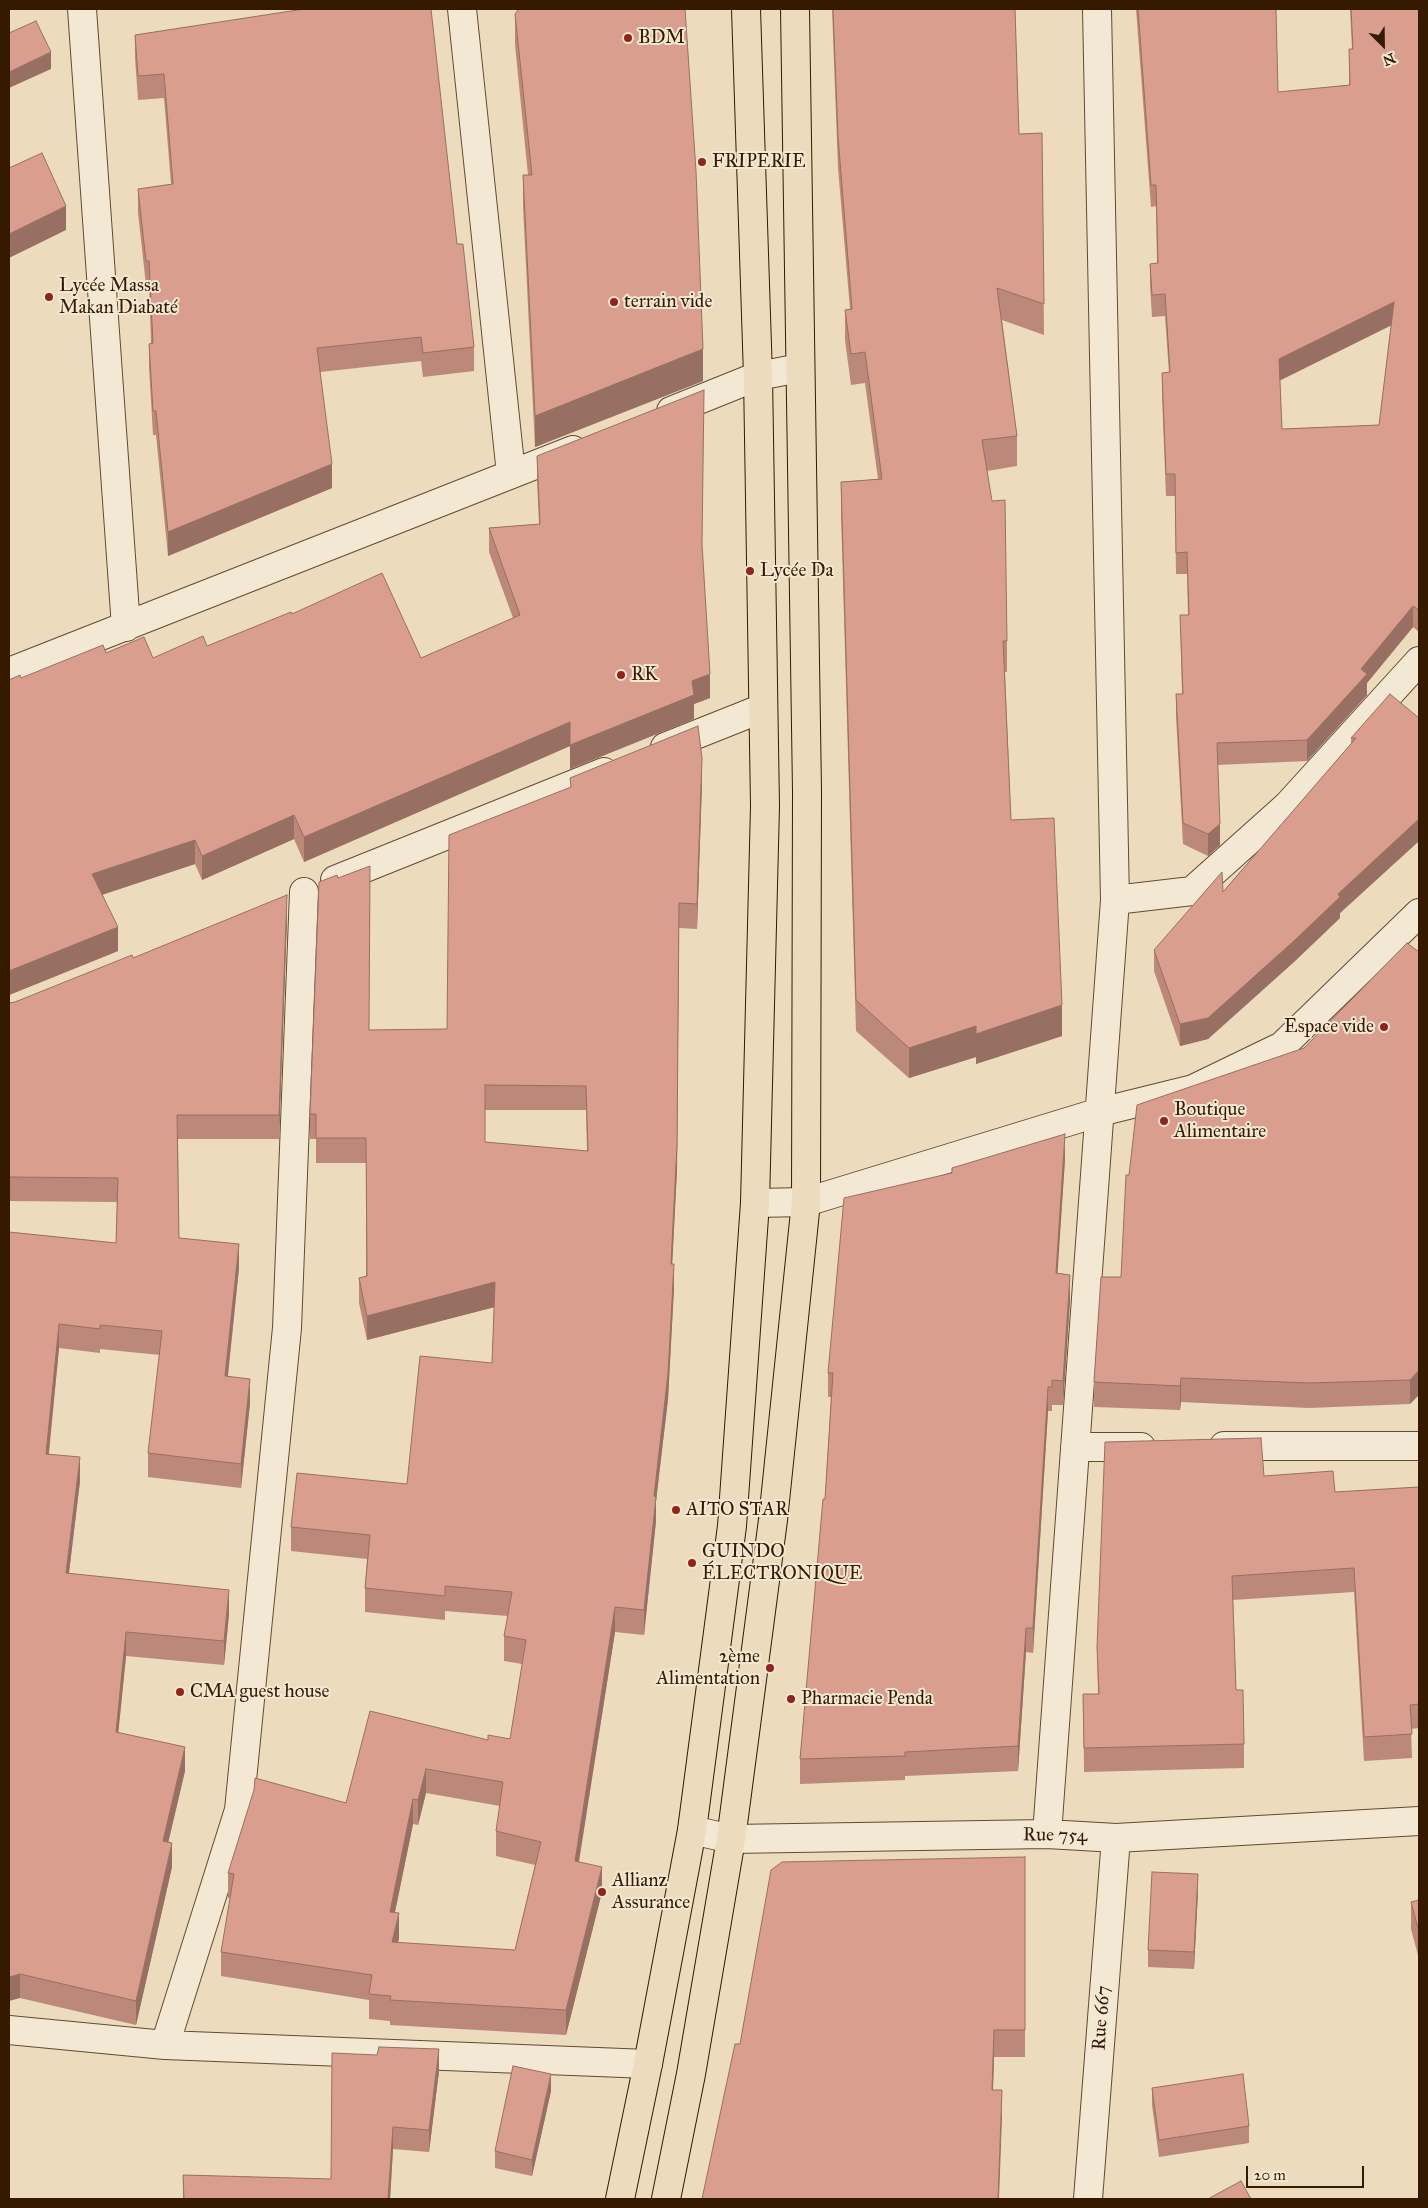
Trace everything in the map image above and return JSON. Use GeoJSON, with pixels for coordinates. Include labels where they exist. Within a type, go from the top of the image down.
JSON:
{"type":"FeatureCollection","features":[{"type":"Feature","properties":{"kind":"main road"},"geometry":{"type":"LineString","coordinates":[[620,2199],[648,2064],[692,1830],[732,1526],[755,1203],[765,806],[758,376],[746,9]]}},
{"type":"Feature","properties":{"kind":"main road"},"geometry":{"type":"LineString","coordinates":[[666,2199],[691,2074],[731,1839],[773,1520],[806,1202],[807,791],[794,9]]}},
{"type":"Feature","properties":{"kind":"street"},"geometry":{"type":"LineString","coordinates":[[82,9],[126,627]]}},
{"type":"Feature","properties":{"kind":"street"},"geometry":{"type":"LineString","coordinates":[[462,9],[511,474]]}},
{"type":"Feature","properties":{"kind":"street"},"geometry":{"type":"LineString","coordinates":[[1048,1834],[1114,900],[1097,9]]}},
{"type":"Feature","properties":{"kind":"street"},"geometry":{"type":"LineString","coordinates":[[649,419],[758,376],[800,368]]}},
{"type":"Feature","properties":{"kind":"street"},"geometry":{"type":"LineString","coordinates":[[9,672],[594,441]]}},
{"type":"Feature","properties":{"kind":"street"},"geometry":{"type":"LineString","coordinates":[[1114,900],[1192,891],[1287,806],[1419,661]]}},
{"type":"Feature","properties":{"kind":"street"},"geometry":{"type":"LineString","coordinates":[[279,903],[763,708]]}},
{"type":"Feature","properties":{"kind":"street"},"geometry":{"type":"LineString","coordinates":[[165,2045],[239,1810],[287,1328],[304,892]]}},
{"type":"Feature","properties":{"kind":"street"},"geometry":{"type":"LineString","coordinates":[[755,1203],[806,1202],[1100,1112],[1193,1089],[1282,1046],[1419,913]]}},
{"type":"Feature","properties":{"kind":"street"},"geometry":{"type":"LineString","coordinates":[[1203,1446],[1419,1446]]}},
{"type":"Feature","properties":{"kind":"street"},"geometry":{"type":"LineString","coordinates":[[1075,1447],[1164,1447]]}},
{"type":"Feature","properties":{"kind":"street","name":"Rue 754"},"geometry":{"type":"LineString","coordinates":[[692,1830],[731,1839],[1048,1834],[1116,1838],[1419,1821]]}},
{"type":"Feature","properties":{"kind":"street","name":"Rue 667"},"geometry":{"type":"LineString","coordinates":[[1088,2199],[1116,1838]]}},
{"type":"Feature","properties":{"kind":"street"},"geometry":{"type":"LineString","coordinates":[[9,2030],[165,2045],[648,2064]]}},
{"type":"Feature","properties":{"kind":"building"},"geometry":{"type":"Polygon","coordinates":[[[304,9],[431,9],[457,244],[463,244],[474,347],[423,353],[421,337],[317,348],[332,464],[168,532],[156,411],[153,411],[149,344],[153,343],[149,261],[146,261],[138,189],[173,184],[164,74],[138,76],[135,35],[304,9]]]}},
{"type":"Feature","properties":{"kind":"building"},"geometry":{"type":"Polygon","coordinates":[[[519,9],[685,9],[696,171],[703,349],[535,416],[523,175],[532,175],[515,14],[519,9]]]}},
{"type":"Feature","properties":{"kind":"building"},"geometry":{"type":"Polygon","coordinates":[[[833,9],[1015,9],[1019,134],[1042,133],[1044,304],[997,288],[1017,436],[982,440],[992,501],[1005,500],[1007,641],[1003,641],[1011,820],[1054,818],[1062,1005],[976,1034],[976,1026],[909,1048],[856,1000],[841,482],[882,479],[865,352],[851,354],[845,310],[852,309],[838,137],[833,9]]]}},
{"type":"Feature","properties":{"kind":"building"},"geometry":{"type":"Polygon","coordinates":[[[1138,9],[1276,9],[1278,92],[1350,85],[1349,49],[1353,49],[1351,9],[1419,9],[1419,610],[1413,606],[1361,669],[1367,674],[1307,740],[1217,743],[1220,824],[1208,834],[1183,823],[1176,694],[1183,694],[1180,615],[1189,615],[1187,552],[1176,553],[1175,474],[1166,474],[1162,373],[1170,372],[1165,294],[1152,295],[1150,264],[1158,263],[1156,185],[1151,185],[1138,9]],[[1394,302],[1279,359],[1282,429],[1379,425],[1394,302]]]}},
{"type":"Feature","properties":{"kind":"building"},"geometry":{"type":"Polygon","coordinates":[[[36,21],[51,52],[9,72],[9,33],[36,21]]]}},
{"type":"Feature","properties":{"kind":"building"},"geometry":{"type":"Polygon","coordinates":[[[42,153],[66,206],[9,234],[9,168],[42,153]]]}},
{"type":"Feature","properties":{"kind":"building"},"geometry":{"type":"Polygon","coordinates":[[[704,390],[702,544],[710,674],[692,681],[694,695],[570,745],[570,722],[304,837],[294,815],[202,856],[195,840],[92,874],[118,927],[9,971],[9,680],[20,675],[21,678],[103,645],[106,653],[144,637],[153,658],[203,636],[207,646],[291,612],[292,614],[382,573],[421,658],[520,615],[489,528],[540,524],[537,456],[704,390]]]}},
{"type":"Feature","properties":{"kind":"building"},"geometry":{"type":"Polygon","coordinates":[[[1390,694],[1419,718],[1419,819],[1338,894],[1340,897],[1295,940],[1208,1018],[1180,1024],[1154,950],[1222,872],[1223,892],[1356,738],[1351,738],[1390,694]]]}},
{"type":"Feature","properties":{"kind":"building"},"geometry":{"type":"Polygon","coordinates":[[[698,726],[702,758],[697,904],[679,903],[677,1145],[671,1264],[674,1264],[668,1374],[654,1496],[656,1497],[644,1610],[615,1607],[575,1861],[602,1867],[566,2010],[390,2000],[391,1996],[369,1994],[372,1975],[221,1952],[234,1874],[228,1873],[254,1790],[255,1778],[346,1803],[370,1711],[488,1740],[488,1735],[510,1739],[526,1640],[504,1636],[512,1592],[445,1586],[445,1596],[365,1588],[370,1535],[291,1527],[297,1473],[407,1484],[420,1356],[492,1363],[495,1282],[367,1316],[359,1278],[367,1276],[366,1138],[316,1138],[316,1114],[310,1114],[319,882],[337,875],[338,878],[370,866],[369,1030],[447,1029],[449,835],[571,787],[570,778],[698,726]],[[485,1085],[485,1142],[588,1151],[586,1086],[485,1085]],[[426,1769],[418,1800],[413,1799],[390,1912],[399,1913],[392,1942],[515,1950],[541,1842],[496,1831],[503,1782],[426,1769]]]}},
{"type":"Feature","properties":{"kind":"building"},"geometry":{"type":"Polygon","coordinates":[[[287,895],[279,1115],[177,1115],[179,1238],[239,1244],[225,1376],[250,1379],[241,1464],[148,1453],[162,1331],[100,1325],[100,1329],[59,1324],[46,1454],[80,1457],[66,1573],[229,1590],[224,1641],[126,1632],[116,1732],[185,1747],[163,1841],[172,1843],[136,2001],[20,1974],[9,1977],[9,1232],[116,1243],[118,1178],[9,1177],[9,1003],[132,955],[133,958],[287,895]]]}},
{"type":"Feature","properties":{"kind":"building"},"geometry":{"type":"Polygon","coordinates":[[[1407,943],[1419,952],[1419,1370],[1410,1380],[1309,1383],[1181,1378],[1180,1386],[1094,1382],[1101,1277],[1121,1277],[1126,1175],[1129,1175],[1137,1105],[1304,1048],[1407,943]]]}},
{"type":"Feature","properties":{"kind":"building"},"geometry":{"type":"Polygon","coordinates":[[[1065,1134],[1056,1273],[1070,1275],[1063,1381],[1052,1380],[1052,1387],[1048,1387],[1033,1628],[1026,1628],[1018,1746],[905,1752],[905,1756],[800,1759],[823,1499],[825,1499],[833,1373],[828,1373],[844,1198],[952,1173],[952,1168],[1065,1134]]]}},
{"type":"Feature","properties":{"kind":"building"},"geometry":{"type":"Polygon","coordinates":[[[1261,1438],[1264,1476],[1333,1471],[1335,1492],[1419,1487],[1419,1704],[1410,1705],[1412,1734],[1364,1737],[1354,1568],[1232,1576],[1236,1690],[1243,1690],[1244,1744],[1084,1748],[1083,1694],[1099,1694],[1097,1647],[1105,1442],[1261,1438]]]}},
{"type":"Feature","properties":{"kind":"building"},"geometry":{"type":"Polygon","coordinates":[[[1025,1857],[1025,2030],[994,2030],[992,2090],[1002,2090],[998,2199],[702,2199],[735,2044],[740,2044],[771,1870],[782,1862],[1025,1857]]]}},
{"type":"Feature","properties":{"kind":"building"},"geometry":{"type":"Polygon","coordinates":[[[1152,1872],[1198,1874],[1194,1952],[1148,1950],[1152,1872]]]}},
{"type":"Feature","properties":{"kind":"building"},"geometry":{"type":"Polygon","coordinates":[[[1419,1900],[1419,1932],[1411,1902],[1419,1900]]]}},
{"type":"Feature","properties":{"kind":"building"},"geometry":{"type":"Polygon","coordinates":[[[379,2047],[439,2049],[429,2130],[393,2127],[388,2199],[184,2199],[183,2175],[331,2179],[332,2053],[377,2055],[379,2047]]]}},
{"type":"Feature","properties":{"kind":"building"},"geometry":{"type":"Polygon","coordinates":[[[513,2066],[551,2074],[532,2160],[495,2151],[513,2066]]]}},
{"type":"Feature","properties":{"kind":"building"},"geometry":{"type":"Polygon","coordinates":[[[1243,2074],[1249,2126],[1159,2140],[1152,2088],[1243,2074]]]}},
{"type":"Feature","properties":{"kind":"building"},"geometry":{"type":"Polygon","coordinates":[[[1241,2181],[1251,2199],[1208,2199],[1241,2181]]]}},
{"type":"Feature","properties":{"kind":"place","name":"BDM"},"geometry":{"type":"Point","coordinates":[628,38]}},
{"type":"Feature","properties":{"kind":"place","name":"FRIPERIE"},"geometry":{"type":"Point","coordinates":[702,162]}},
{"type":"Feature","properties":{"kind":"place","name":"Lycée Massa Makan Diabaté"},"geometry":{"type":"Point","coordinates":[49,297]}},
{"type":"Feature","properties":{"kind":"place","name":"terrain vide"},"geometry":{"type":"Point","coordinates":[614,302]}},
{"type":"Feature","properties":{"kind":"place","name":"Lycée Da"},"geometry":{"type":"Point","coordinates":[750,571]}},
{"type":"Feature","properties":{"kind":"place","name":"RK"},"geometry":{"type":"Point","coordinates":[621,675]}},
{"type":"Feature","properties":{"kind":"place","name":"Espace vide"},"geometry":{"type":"Point","coordinates":[1384,1027]}},
{"type":"Feature","properties":{"kind":"place","name":"Boutique Alimentaire"},"geometry":{"type":"Point","coordinates":[1164,1121]}},
{"type":"Feature","properties":{"kind":"place","name":"AITO STAR"},"geometry":{"type":"Point","coordinates":[676,1510]}},
{"type":"Feature","properties":{"kind":"place","name":"GUINDO ÉLECTRONIQUE"},"geometry":{"type":"Point","coordinates":[692,1563]}},
{"type":"Feature","properties":{"kind":"place","name":"2ème Alimentation"},"geometry":{"type":"Point","coordinates":[770,1668]}},
{"type":"Feature","properties":{"kind":"place","name":"CMA guest house"},"geometry":{"type":"Point","coordinates":[180,1692]}},
{"type":"Feature","properties":{"kind":"place","name":"Pharmacie Penda"},"geometry":{"type":"Point","coordinates":[791,1699]}},
{"type":"Feature","properties":{"kind":"place","name":"Allianz Assurance"},"geometry":{"type":"Point","coordinates":[602,1892]}}]}
